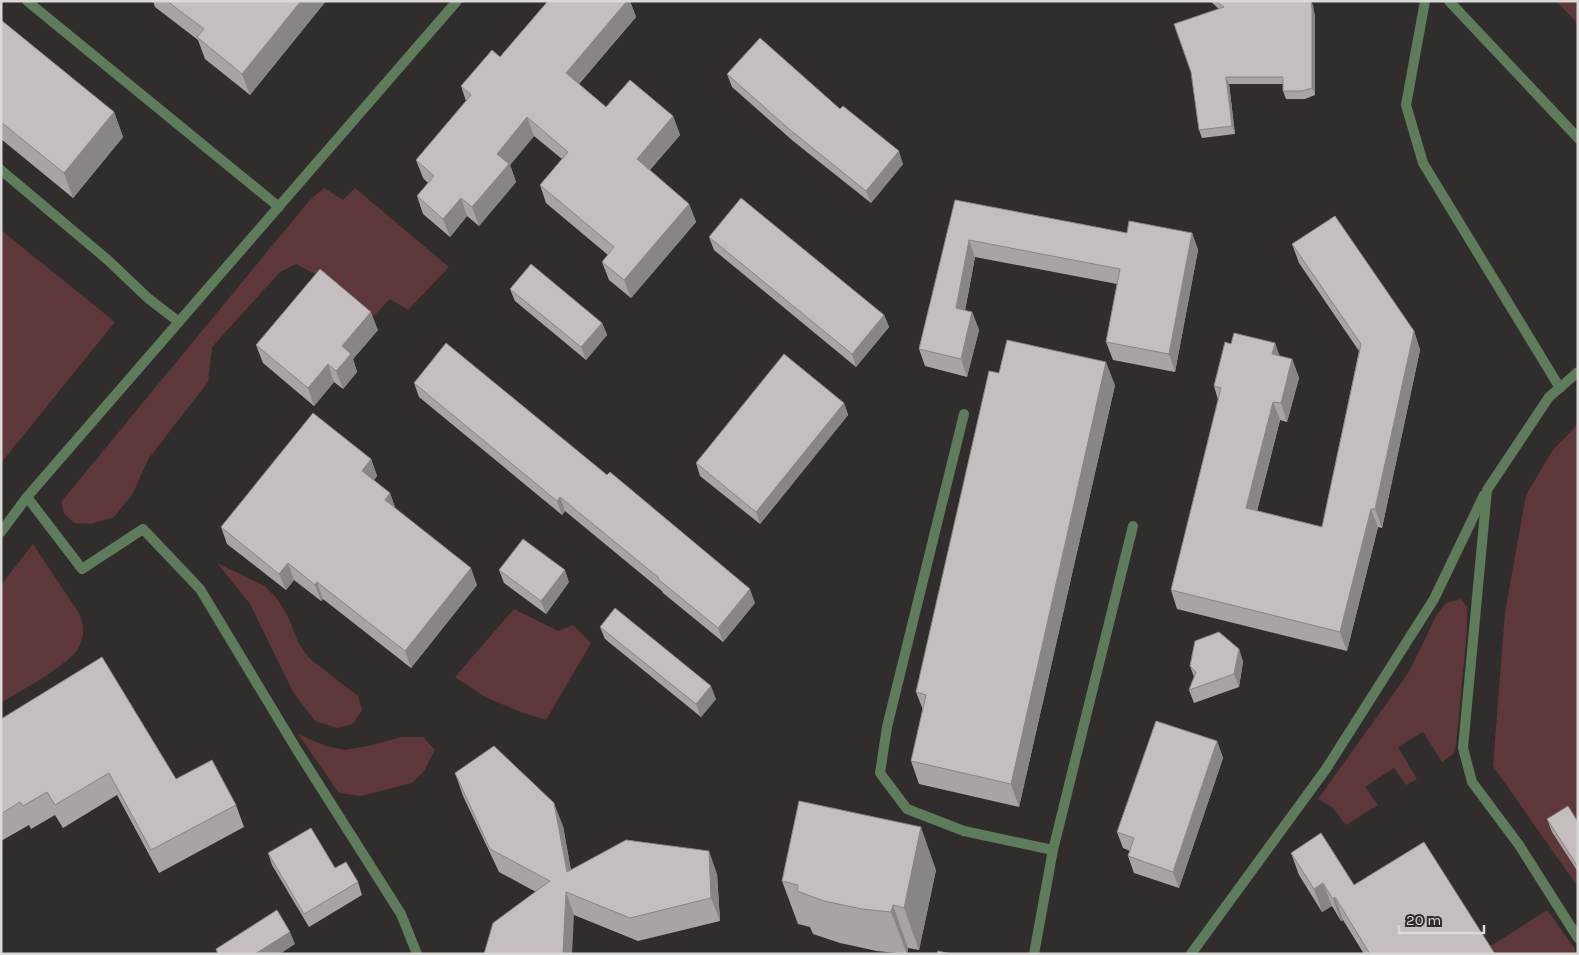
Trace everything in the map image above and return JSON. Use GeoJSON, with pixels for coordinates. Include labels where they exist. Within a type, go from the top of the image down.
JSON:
{"type":"FeatureCollection","features":[{"type":"Feature","properties":{"kind":"street"},"geometry":{"type":"LineString","coordinates":[[27,1],[279,207]]}},
{"type":"Feature","properties":{"kind":"street"},"geometry":{"type":"LineString","coordinates":[[1,532],[27,497],[457,1]]}},
{"type":"Feature","properties":{"kind":"street"},"geometry":{"type":"LineString","coordinates":[[1425,1],[1406,105],[1423,163],[1560,388]]}},
{"type":"Feature","properties":{"kind":"street"},"geometry":{"type":"LineString","coordinates":[[1449,1],[1578,138]]}},
{"type":"Feature","properties":{"kind":"street"},"geometry":{"type":"LineString","coordinates":[[1,170],[109,261],[149,299],[179,322]]}},
{"type":"Feature","properties":{"kind":"street"},"geometry":{"type":"LineString","coordinates":[[1191,954],[1326,770],[1434,600],[1487,490],[1549,397],[1578,372]]}},
{"type":"Feature","properties":{"kind":"street"},"geometry":{"type":"LineString","coordinates":[[964,414],[887,727],[880,773],[908,809],[964,831],[1053,850]]}},
{"type":"Feature","properties":{"kind":"street"},"geometry":{"type":"LineString","coordinates":[[1487,490],[1463,748],[1472,782],[1519,844],[1578,938]]}},
{"type":"Feature","properties":{"kind":"street"},"geometry":{"type":"LineString","coordinates":[[27,497],[82,569],[143,529],[200,589],[297,750],[401,914],[417,954]]}},
{"type":"Feature","properties":{"kind":"street"},"geometry":{"type":"LineString","coordinates":[[1034,954],[1053,850],[1133,526]]}},
{"type":"Feature","properties":{"kind":"shaded area"},"geometry":{"type":"Polygon","coordinates":[[[1556,1],[1578,1],[1578,24],[1556,1]]]}},
{"type":"Feature","properties":{"kind":"shaded area"},"geometry":{"type":"Polygon","coordinates":[[[324,188],[343,200],[355,188],[449,267],[408,310],[390,299],[374,316],[326,280],[296,264],[280,272],[212,347],[208,382],[149,458],[132,495],[114,517],[91,524],[74,523],[64,513],[61,502],[309,201],[324,188]]]}},
{"type":"Feature","properties":{"kind":"shaded area"},"geometry":{"type":"Polygon","coordinates":[[[1,230],[115,322],[1,463],[1,230]]]}},
{"type":"Feature","properties":{"kind":"shaded area"},"geometry":{"type":"Polygon","coordinates":[[[1578,424],[1578,887],[1493,766],[1505,612],[1526,495],[1553,450],[1578,424]]]}},
{"type":"Feature","properties":{"kind":"shaded area"},"geometry":{"type":"Polygon","coordinates":[[[33,544],[79,613],[83,634],[79,647],[66,661],[1,703],[1,585],[33,544]]]}},
{"type":"Feature","properties":{"kind":"shaded area"},"geometry":{"type":"Polygon","coordinates":[[[217,563],[265,586],[278,600],[289,619],[298,642],[309,658],[358,696],[362,710],[353,724],[337,728],[315,721],[293,692],[250,604],[217,563]]]}},
{"type":"Feature","properties":{"kind":"shaded area"},"geometry":{"type":"Polygon","coordinates":[[[1461,599],[1467,607],[1467,630],[1456,745],[1453,754],[1442,762],[1423,732],[1398,747],[1417,779],[1406,785],[1394,768],[1365,787],[1378,805],[1346,825],[1332,807],[1318,799],[1409,672],[1437,614],[1446,603],[1461,599]]]}},
{"type":"Feature","properties":{"kind":"shaded area"},"geometry":{"type":"Polygon","coordinates":[[[514,609],[558,631],[573,625],[591,643],[546,720],[523,713],[485,697],[455,677],[514,609]]]}},
{"type":"Feature","properties":{"kind":"shaded area"},"geometry":{"type":"Polygon","coordinates":[[[298,734],[326,746],[345,750],[401,737],[423,737],[435,750],[424,771],[412,783],[361,796],[339,793],[298,734]]]}},
{"type":"Feature","properties":{"kind":"shaded area"},"geometry":{"type":"Polygon","coordinates":[[[1547,910],[1575,949],[1576,954],[1493,954],[1489,947],[1547,910]]]}},
{"type":"Feature","properties":{"kind":"building"},"geometry":{"type":"Polygon","coordinates":[[[167,1],[301,1],[242,74],[197,37],[204,29],[167,1]]]}},
{"type":"Feature","properties":{"kind":"building"},"geometry":{"type":"Polygon","coordinates":[[[548,1],[627,1],[566,73],[606,107],[630,80],[673,116],[637,159],[689,204],[624,280],[602,262],[614,247],[540,185],[568,152],[527,117],[497,154],[509,164],[472,207],[461,198],[443,219],[417,196],[434,176],[416,160],[471,95],[461,86],[492,50],[500,57],[548,1]]]}},
{"type":"Feature","properties":{"kind":"building"},"geometry":{"type":"Polygon","coordinates":[[[1216,1],[1311,1],[1312,88],[1302,91],[1283,91],[1283,77],[1226,77],[1232,126],[1199,130],[1191,72],[1174,24],[1224,7],[1216,1]]]}},
{"type":"Feature","properties":{"kind":"building"},"geometry":{"type":"Polygon","coordinates":[[[1,20],[114,112],[64,173],[1,122],[1,20]]]}},
{"type":"Feature","properties":{"kind":"building"},"geometry":{"type":"Polygon","coordinates":[[[760,38],[840,109],[843,106],[899,151],[866,191],[789,129],[727,74],[760,38]]]}},
{"type":"Feature","properties":{"kind":"building"},"geometry":{"type":"Polygon","coordinates":[[[741,198],[884,315],[852,354],[709,237],[741,198]]]}},
{"type":"Feature","properties":{"kind":"building"},"geometry":{"type":"Polygon","coordinates":[[[955,200],[1127,233],[1129,221],[1192,233],[1169,354],[1106,342],[1120,269],[969,240],[956,308],[972,312],[961,359],[919,349],[955,200]]]}},
{"type":"Feature","properties":{"kind":"building"},"geometry":{"type":"Polygon","coordinates":[[[1335,216],[1414,331],[1375,509],[1371,509],[1340,632],[1171,590],[1221,388],[1214,386],[1225,342],[1231,344],[1234,333],[1275,343],[1272,354],[1292,359],[1281,403],[1273,402],[1246,508],[1322,527],[1361,344],[1292,244],[1335,216]]]}},
{"type":"Feature","properties":{"kind":"building"},"geometry":{"type":"Polygon","coordinates":[[[531,264],[602,323],[581,347],[510,289],[531,264]]]}},
{"type":"Feature","properties":{"kind":"building"},"geometry":{"type":"Polygon","coordinates":[[[320,269],[371,312],[342,346],[351,354],[336,371],[328,364],[308,388],[256,345],[320,269]]]}},
{"type":"Feature","properties":{"kind":"building"},"geometry":{"type":"Polygon","coordinates":[[[1007,340],[1106,362],[1011,784],[911,761],[926,695],[916,692],[989,371],[999,373],[1007,340]]]}},
{"type":"Feature","properties":{"kind":"building"},"geometry":{"type":"Polygon","coordinates":[[[446,343],[607,475],[610,472],[750,589],[718,628],[560,497],[557,501],[414,383],[446,343]]]}},
{"type":"Feature","properties":{"kind":"building"},"geometry":{"type":"Polygon","coordinates":[[[784,354],[844,403],[756,512],[696,463],[784,354]]]}},
{"type":"Feature","properties":{"kind":"building"},"geometry":{"type":"Polygon","coordinates":[[[313,413],[371,459],[362,471],[390,493],[385,500],[471,568],[405,651],[317,582],[315,585],[288,563],[279,574],[221,527],[313,413]]]}},
{"type":"Feature","properties":{"kind":"building"},"geometry":{"type":"Polygon","coordinates":[[[523,539],[565,570],[541,601],[499,570],[523,539]]]}},
{"type":"Feature","properties":{"kind":"building"},"geometry":{"type":"Polygon","coordinates":[[[615,608],[711,686],[696,704],[600,627],[615,608]]]}},
{"type":"Feature","properties":{"kind":"building"},"geometry":{"type":"Polygon","coordinates":[[[1219,632],[1239,649],[1234,674],[1189,690],[1196,672],[1190,666],[1195,641],[1219,632]]]}},
{"type":"Feature","properties":{"kind":"building"},"geometry":{"type":"Polygon","coordinates":[[[102,657],[176,779],[212,760],[236,805],[151,850],[109,773],[55,805],[47,792],[23,806],[20,802],[1,814],[1,719],[102,657]]]}},
{"type":"Feature","properties":{"kind":"building"},"geometry":{"type":"Polygon","coordinates":[[[1156,721],[1217,741],[1173,872],[1128,856],[1134,838],[1117,832],[1156,721]]]}},
{"type":"Feature","properties":{"kind":"building"},"geometry":{"type":"Polygon","coordinates":[[[494,746],[554,803],[567,872],[626,840],[709,851],[711,898],[630,918],[566,892],[563,954],[484,954],[493,923],[550,881],[490,849],[455,773],[494,746]]]}},
{"type":"Feature","properties":{"kind":"building"},"geometry":{"type":"Polygon","coordinates":[[[799,801],[921,827],[904,908],[893,905],[891,912],[862,909],[824,901],[797,891],[798,885],[782,881],[799,801]]]}},
{"type":"Feature","properties":{"kind":"building"},"geometry":{"type":"Polygon","coordinates":[[[1568,806],[1578,822],[1578,867],[1547,819],[1568,806]]]}},
{"type":"Feature","properties":{"kind":"building"},"geometry":{"type":"Polygon","coordinates":[[[311,828],[335,868],[346,862],[358,882],[304,914],[268,853],[311,828]]]}},
{"type":"Feature","properties":{"kind":"building"},"geometry":{"type":"Polygon","coordinates":[[[1321,833],[1354,885],[1424,842],[1495,954],[1370,954],[1335,897],[1333,899],[1323,883],[1314,889],[1291,853],[1321,833]]]}},
{"type":"Feature","properties":{"kind":"building"},"geometry":{"type":"Polygon","coordinates":[[[277,910],[290,932],[255,954],[218,954],[216,949],[277,910]]]}},
{"type":"Feature","properties":{"kind":"building"},"geometry":{"type":"Polygon","coordinates":[[[938,951],[951,954],[937,954],[938,951]]]}}]}
